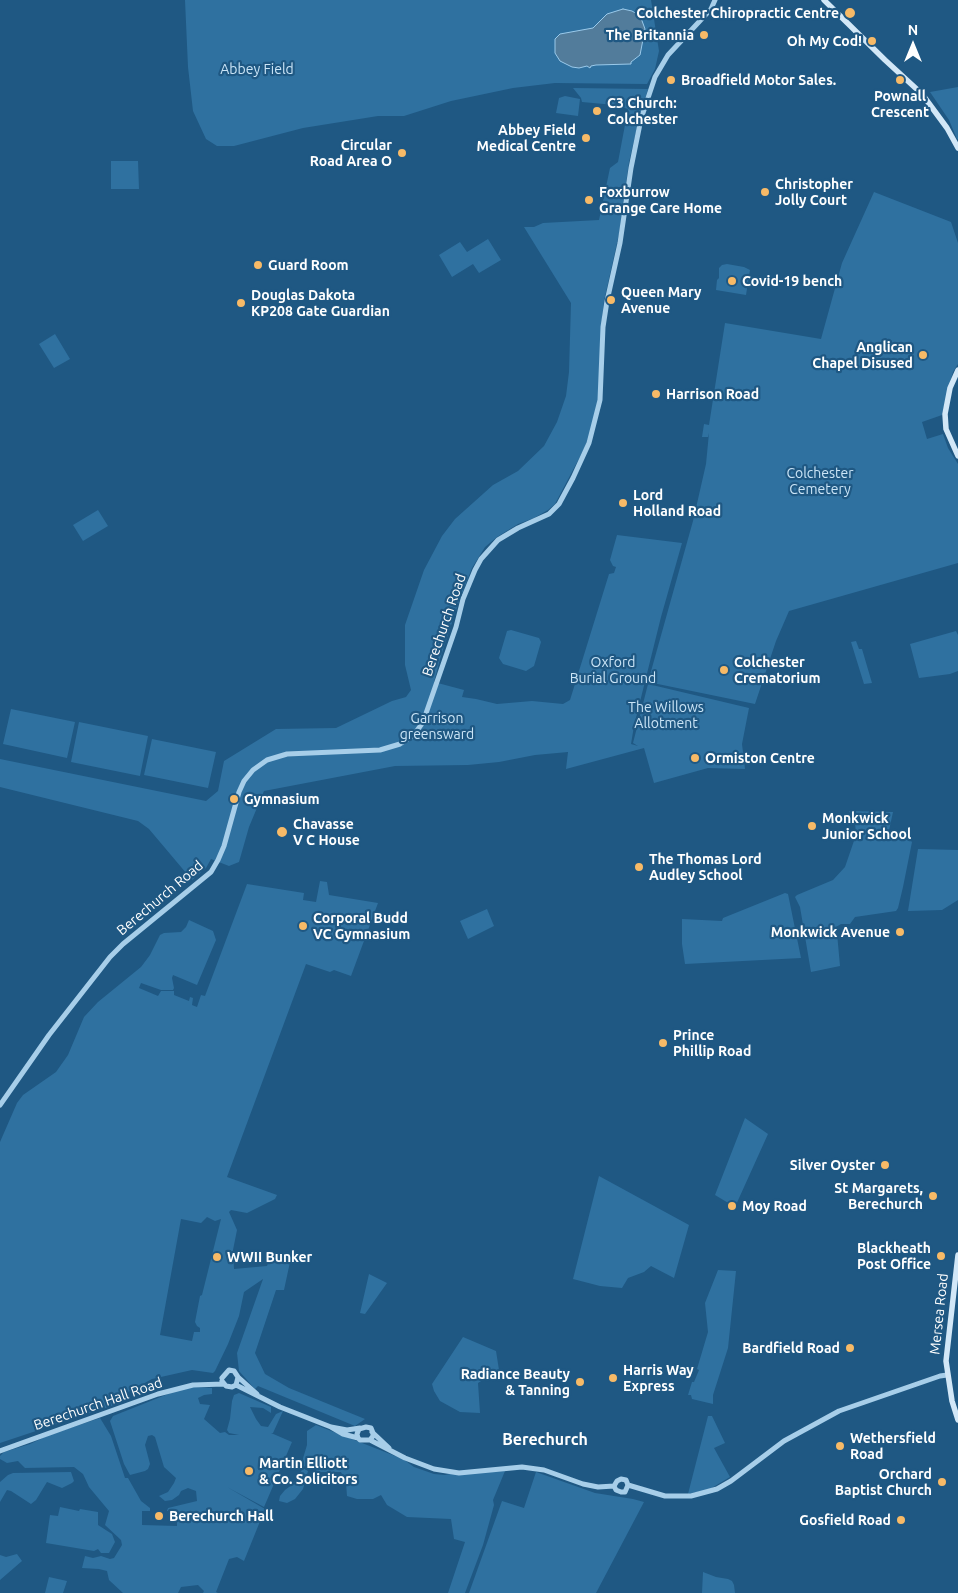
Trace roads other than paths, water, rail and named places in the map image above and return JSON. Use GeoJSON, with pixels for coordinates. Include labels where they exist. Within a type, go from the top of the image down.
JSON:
{"type":"FeatureCollection","features":[{"type":"Feature","properties":{"kind":"main road"},"geometry":{"type":"LineString","coordinates":[[824,0],[884,60],[922,94],[947,128],[958,148]]}},
{"type":"Feature","properties":{"kind":"main road"},"geometry":{"type":"LineString","coordinates":[[958,370],[950,388],[945,424],[951,444],[958,456]]}},
{"type":"Feature","properties":{"kind":"main road","name":"Mersea Road"},"geometry":{"type":"LineString","coordinates":[[958,1255],[948,1343],[947,1375],[958,1420]]}},
{"type":"Feature","properties":{"kind":"street","name":"Berechurch Road"},"geometry":{"type":"LineString","coordinates":[[0,1105],[49,1035],[110,957],[123,944],[211,872],[224,846],[239,792],[244,781],[253,770],[267,760],[287,754],[380,750],[400,744],[414,735],[423,722],[456,627],[466,591],[481,559],[498,540],[518,528],[549,514],[559,504],[589,443],[599,410],[606,301],[620,243],[632,160],[641,119],[655,77],[668,54],[711,9],[715,0]]}},
{"type":"Feature","properties":{"kind":"street"},"geometry":{"type":"LineString","coordinates":[[238,1377],[239,1380],[236,1385],[230,1387],[224,1384],[222,1378],[229,1370],[234,1371],[259,1396]]}},
{"type":"Feature","properties":{"kind":"street"},"geometry":{"type":"LineString","coordinates":[[614,1486],[621,1479],[626,1480],[628,1485],[665,1496],[676,1497],[691,1496],[717,1490],[770,1450],[826,1417],[875,1398],[947,1375]]}},
{"type":"Feature","properties":{"kind":"street","name":"Berechurch Hall Road"},"geometry":{"type":"LineString","coordinates":[[0,1451],[158,1394],[222,1378]]}},
{"type":"Feature","properties":{"kind":"street","name":"Berechurch Hall Road"},"geometry":{"type":"LineString","coordinates":[[205,1383],[224,1384]]}},
{"type":"Feature","properties":{"kind":"street"},"geometry":{"type":"LineString","coordinates":[[236,1385],[280,1407],[331,1427],[343,1434],[364,1441],[370,1440],[426,1466],[459,1473],[518,1467],[550,1471],[583,1484],[598,1487],[614,1486]]}},
{"type":"Feature","properties":{"kind":"street"},"geometry":{"type":"LineString","coordinates":[[331,1427],[347,1430],[371,1428],[372,1432],[391,1450]]}},
{"type":"Feature","properties":{"kind":"street"},"geometry":{"type":"LineString","coordinates":[[358,1438],[357,1434],[360,1428]]}},
{"type":"Feature","properties":{"kind":"street"},"geometry":{"type":"LineString","coordinates":[[370,1440],[373,1436],[372,1432]]}},
{"type":"Feature","properties":{"kind":"street"},"geometry":{"type":"LineString","coordinates":[[614,1486],[616,1490],[621,1492],[627,1489],[628,1485]]}},
{"type":"Feature","properties":{"kind":"place","name":"Colchester Chiropractic Centre"},"geometry":{"type":"Point","coordinates":[850,13]}},
{"type":"Feature","properties":{"kind":"place","name":"The Britannia"},"geometry":{"type":"Point","coordinates":[704,35]}},
{"type":"Feature","properties":{"kind":"place","name":"Oh My Cod!"},"geometry":{"type":"Point","coordinates":[872,41]}},
{"type":"Feature","properties":{"kind":"place","name":"Broadfield Motor Sales."},"geometry":{"type":"Point","coordinates":[671,80]}},
{"type":"Feature","properties":{"kind":"place","name":"Pownall Crescent"},"geometry":{"type":"Point","coordinates":[900,80]}},
{"type":"Feature","properties":{"kind":"place","name":"C3 Church: Colchester"},"geometry":{"type":"Point","coordinates":[597,111]}},
{"type":"Feature","properties":{"kind":"place","name":"Abbey Field Medical Centre"},"geometry":{"type":"Point","coordinates":[586,138]}},
{"type":"Feature","properties":{"kind":"place","name":"Circular Road Area O"},"geometry":{"type":"Point","coordinates":[402,153]}},
{"type":"Feature","properties":{"kind":"place","name":"Christopher Jolly Court"},"geometry":{"type":"Point","coordinates":[765,192]}},
{"type":"Feature","properties":{"kind":"place","name":"Foxburrow Grange Care Home"},"geometry":{"type":"Point","coordinates":[589,200]}},
{"type":"Feature","properties":{"kind":"place","name":"Guard Room"},"geometry":{"type":"Point","coordinates":[258,265]}},
{"type":"Feature","properties":{"kind":"place","name":"Covid-19 bench"},"geometry":{"type":"Point","coordinates":[732,281]}},
{"type":"Feature","properties":{"kind":"place","name":"Queen Mary Avenue"},"geometry":{"type":"Point","coordinates":[611,300]}},
{"type":"Feature","properties":{"kind":"place","name":"Douglas Dakota KP208 Gate Guardian"},"geometry":{"type":"Point","coordinates":[241,303]}},
{"type":"Feature","properties":{"kind":"place","name":"Anglican Chapel Disused"},"geometry":{"type":"Point","coordinates":[923,355]}},
{"type":"Feature","properties":{"kind":"place","name":"Harrison Road"},"geometry":{"type":"Point","coordinates":[656,394]}},
{"type":"Feature","properties":{"kind":"place","name":"Lord Holland Road"},"geometry":{"type":"Point","coordinates":[623,503]}},
{"type":"Feature","properties":{"kind":"place","name":"Colchester Crematorium"},"geometry":{"type":"Point","coordinates":[724,670]}},
{"type":"Feature","properties":{"kind":"place","name":"Ormiston Centre"},"geometry":{"type":"Point","coordinates":[695,758]}},
{"type":"Feature","properties":{"kind":"place","name":"Gymnasium"},"geometry":{"type":"Point","coordinates":[234,799]}},
{"type":"Feature","properties":{"kind":"place","name":"Monkwick Junior School"},"geometry":{"type":"Point","coordinates":[812,826]}},
{"type":"Feature","properties":{"kind":"place","name":"Chavasse V C House"},"geometry":{"type":"Point","coordinates":[282,832]}},
{"type":"Feature","properties":{"kind":"place","name":"The Thomas Lord Audley School"},"geometry":{"type":"Point","coordinates":[639,867]}},
{"type":"Feature","properties":{"kind":"place","name":"Corporal Budd VC Gymnasium"},"geometry":{"type":"Point","coordinates":[303,926]}},
{"type":"Feature","properties":{"kind":"place","name":"Monkwick Avenue"},"geometry":{"type":"Point","coordinates":[900,932]}},
{"type":"Feature","properties":{"kind":"place","name":"Prince Phillip Road"},"geometry":{"type":"Point","coordinates":[663,1043]}},
{"type":"Feature","properties":{"kind":"place","name":"Silver Oyster"},"geometry":{"type":"Point","coordinates":[885,1165]}},
{"type":"Feature","properties":{"kind":"place","name":"St Margarets, Berechurch"},"geometry":{"type":"Point","coordinates":[933,1196]}},
{"type":"Feature","properties":{"kind":"place","name":"Moy Road"},"geometry":{"type":"Point","coordinates":[732,1206]}},
{"type":"Feature","properties":{"kind":"place","name":"Blackheath Post Office"},"geometry":{"type":"Point","coordinates":[941,1256]}},
{"type":"Feature","properties":{"kind":"place","name":"WWII Bunker"},"geometry":{"type":"Point","coordinates":[217,1257]}},
{"type":"Feature","properties":{"kind":"place","name":"Bardfield Road"},"geometry":{"type":"Point","coordinates":[850,1348]}},
{"type":"Feature","properties":{"kind":"place","name":"Harris Way Express"},"geometry":{"type":"Point","coordinates":[613,1378]}},
{"type":"Feature","properties":{"kind":"place","name":"Radiance Beauty & Tanning"},"geometry":{"type":"Point","coordinates":[580,1382]}},
{"type":"Feature","properties":{"kind":"place","name":"Wethersfield Road"},"geometry":{"type":"Point","coordinates":[840,1446]}},
{"type":"Feature","properties":{"kind":"place","name":"Martin Elliott & Co. Solicitors"},"geometry":{"type":"Point","coordinates":[249,1471]}},
{"type":"Feature","properties":{"kind":"place","name":"Orchard Baptist Church"},"geometry":{"type":"Point","coordinates":[942,1482]}},
{"type":"Feature","properties":{"kind":"place","name":"Berechurch Hall"},"geometry":{"type":"Point","coordinates":[159,1516]}},
{"type":"Feature","properties":{"kind":"place","name":"Gosfield Road"},"geometry":{"type":"Point","coordinates":[901,1520]}},
{"type":"Feature","properties":{"kind":"district","name":"Berechurch"},"geometry":{"type":"Point","coordinates":[545,1440]}},
{"type":"Feature","properties":{"kind":"park label","name":"Abbey Field"},"geometry":{"type":"Point","coordinates":[257,69]}},
{"type":"Feature","properties":{"kind":"park label","name":"Colchester Cemetery"},"geometry":{"type":"Point","coordinates":[820,482]}},
{"type":"Feature","properties":{"kind":"park label","name":"Oxford Burial Ground"},"geometry":{"type":"Point","coordinates":[613,670]}},
{"type":"Feature","properties":{"kind":"park label","name":"The Willows Allotment"},"geometry":{"type":"Point","coordinates":[666,716]}},
{"type":"Feature","properties":{"kind":"park label","name":"Garrison greensward"},"geometry":{"type":"Point","coordinates":[437,726]}}]}
